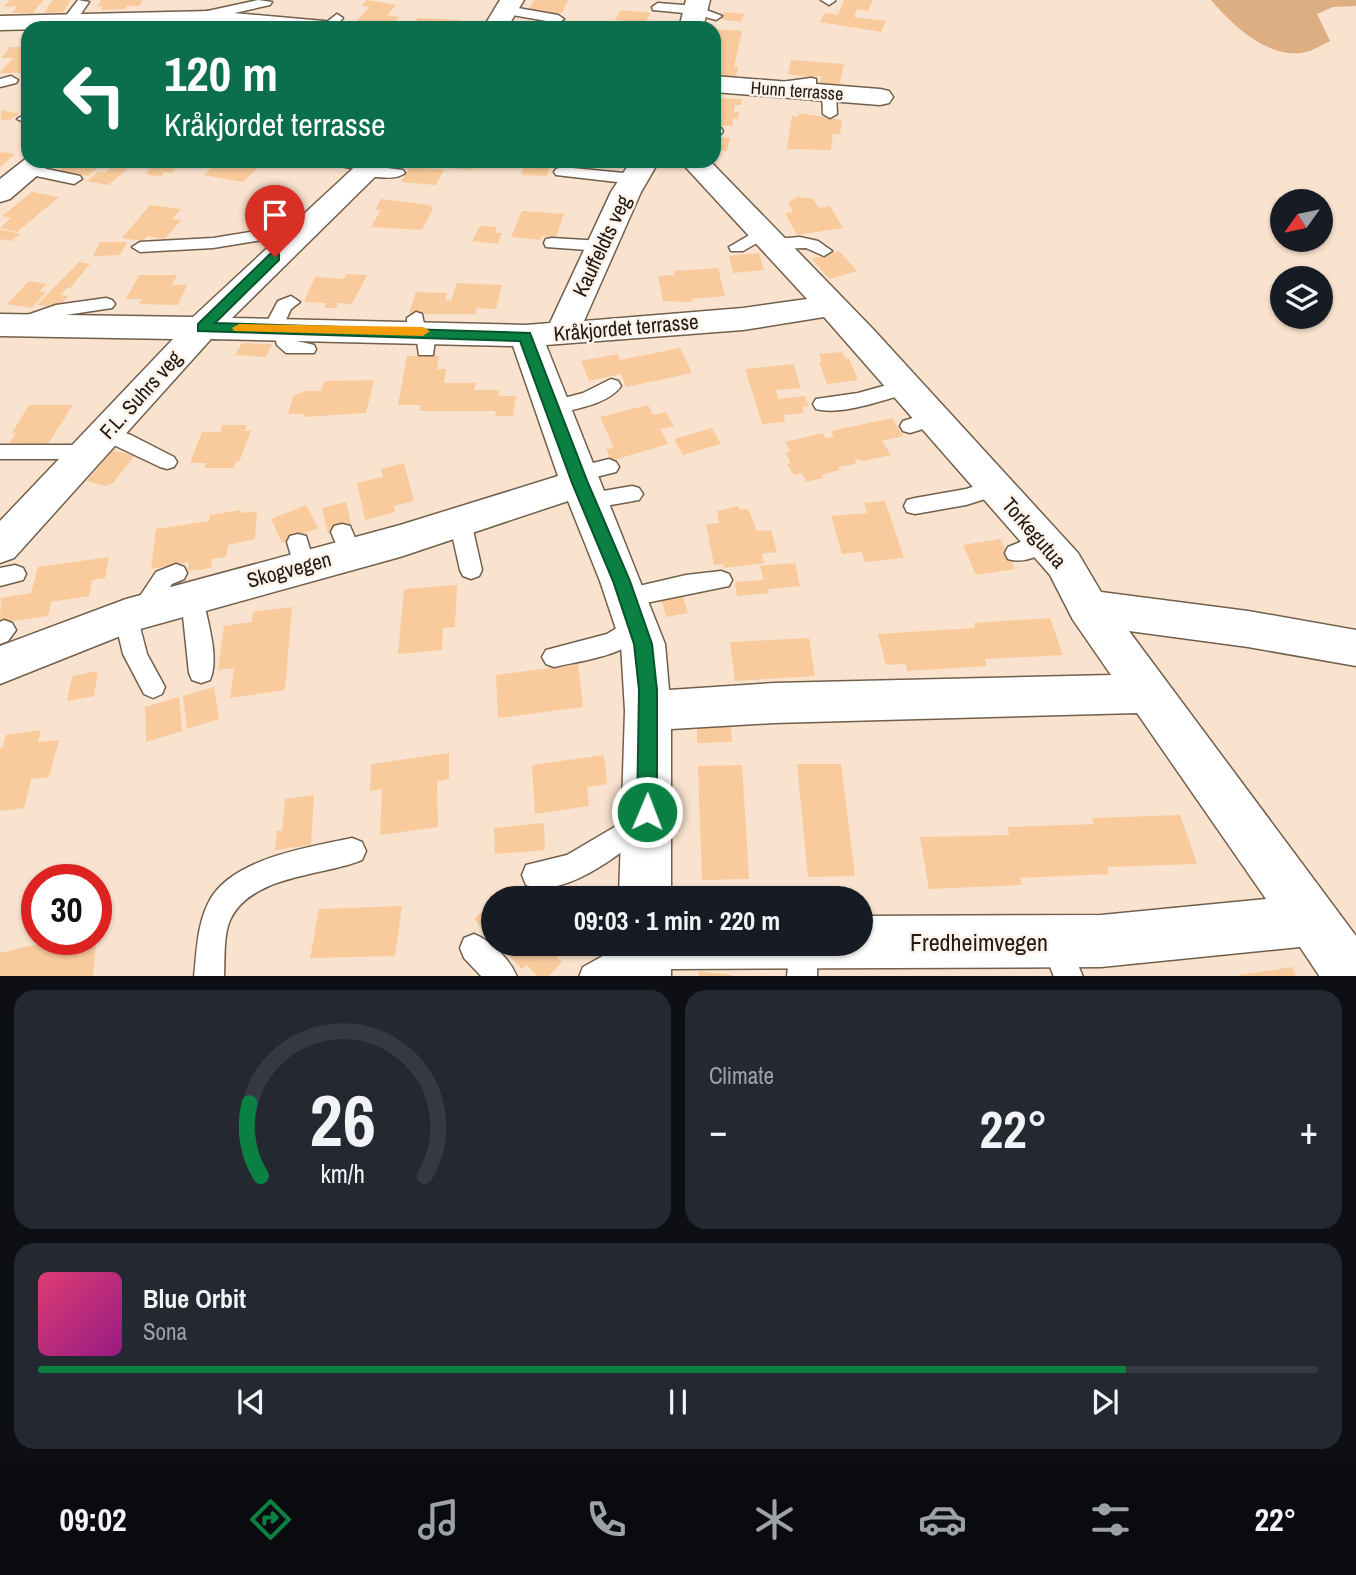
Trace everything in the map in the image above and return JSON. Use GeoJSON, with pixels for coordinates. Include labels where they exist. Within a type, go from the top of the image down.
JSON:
{"type":"FeatureCollection","features":[{"type":"Feature","properties":{"kind":"street"},"geometry":{"type":"LineString","coordinates":[[34,21],[196,15],[276,21]]}},
{"type":"Feature","properties":{"kind":"street"},"geometry":{"type":"LineString","coordinates":[[0,23],[21,22]]}},
{"type":"Feature","properties":{"kind":"street","name":"Hunn terrasse"},"geometry":{"type":"LineString","coordinates":[[721,85],[781,89],[824,96],[880,97]]}},
{"type":"Feature","properties":{"kind":"street","name":"Torkegutua"},"geometry":{"type":"LineString","coordinates":[[721,167],[758,241],[831,306],[916,411],[994,488],[1029,547],[1064,564],[1088,608],[1353,976]]}},
{"type":"Feature","properties":{"kind":"street","name":"F.L. Suhrs veg"},"geometry":{"type":"LineString","coordinates":[[7,550],[97,442],[202,327],[369,168]]}},
{"type":"Feature","properties":{"kind":"street","name":"Kauffeldts veg"},"geometry":{"type":"LineString","coordinates":[[544,335],[602,246],[640,170]]}},
{"type":"Feature","properties":{"kind":"street","name":"Kråkjordet terrasse"},"geometry":{"type":"LineString","coordinates":[[7,326],[288,327],[544,335],[755,317],[831,306]]}},
{"type":"Feature","properties":{"kind":"street"},"geometry":{"type":"LineString","coordinates":[[544,335],[552,408],[588,481],[643,644],[649,711],[645,886]]}},
{"type":"Feature","properties":{"kind":"street","name":"Skogvegen"},"geometry":{"type":"LineString","coordinates":[[1,643],[134,614],[184,585],[347,543],[460,521],[588,481]]}},
{"type":"Feature","properties":{"kind":"street"},"geometry":{"type":"LineString","coordinates":[[1088,608],[1248,629],[1356,648]]}},
{"type":"Feature","properties":{"kind":"street"},"geometry":{"type":"LineString","coordinates":[[649,711],[788,702],[1149,693]]}},
{"type":"Feature","properties":{"kind":"street","name":"Fredheimvegen"},"geometry":{"type":"LineString","coordinates":[[873,947],[1062,959],[1101,941],[1313,920]]}},
{"type":"Feature","properties":{"kind":"street","name":"Fredheimvegen"},"geometry":{"type":"LineString","coordinates":[[644,958],[665,956]]}},
{"type":"Feature","properties":{"kind":"lane"},"geometry":{"type":"LineString","coordinates":[[196,15],[266,2]]}},
{"type":"Feature","properties":{"kind":"lane"},"geometry":{"type":"LineString","coordinates":[[505,13],[558,19]]}},
{"type":"Feature","properties":{"kind":"lane"},"geometry":{"type":"LineString","coordinates":[[657,13],[699,15]]}},
{"type":"Feature","properties":{"kind":"lane"},"geometry":{"type":"LineString","coordinates":[[562,172],[640,170]]}},
{"type":"Feature","properties":{"kind":"lane"},"geometry":{"type":"LineString","coordinates":[[16,177],[74,178]]}},
{"type":"Feature","properties":{"kind":"lane"},"geometry":{"type":"LineString","coordinates":[[139,247],[213,243],[306,228]]}},
{"type":"Feature","properties":{"kind":"lane"},"geometry":{"type":"LineString","coordinates":[[758,241],[799,241],[818,246],[824,251]]}},
{"type":"Feature","properties":{"kind":"lane"},"geometry":{"type":"LineString","coordinates":[[552,243],[602,246]]}},
{"type":"Feature","properties":{"kind":"lane"},"geometry":{"type":"LineString","coordinates":[[7,326],[56,311],[106,304]]}},
{"type":"Feature","properties":{"kind":"lane"},"geometry":{"type":"LineString","coordinates":[[552,408],[589,398],[611,386]]}},
{"type":"Feature","properties":{"kind":"lane"},"geometry":{"type":"LineString","coordinates":[[822,404],[858,400],[916,411]]}},
{"type":"Feature","properties":{"kind":"lane"},"geometry":{"type":"LineString","coordinates":[[0,452],[124,440],[166,462]]}},
{"type":"Feature","properties":{"kind":"lane"},"geometry":{"type":"LineString","coordinates":[[588,481],[632,494]]}},
{"type":"Feature","properties":{"kind":"lane"},"geometry":{"type":"LineString","coordinates":[[915,506],[966,498],[994,488]]}},
{"type":"Feature","properties":{"kind":"lane"},"geometry":{"type":"LineString","coordinates":[[460,521],[471,570]]}},
{"type":"Feature","properties":{"kind":"lane"},"geometry":{"type":"LineString","coordinates":[[554,657],[614,642],[631,612],[687,584],[722,580]]}},
{"type":"Feature","properties":{"kind":"lane"},"geometry":{"type":"LineString","coordinates":[[184,585],[200,648],[201,673]]}},
{"type":"Feature","properties":{"kind":"lane"},"geometry":{"type":"LineString","coordinates":[[134,614],[130,646],[143,675],[153,687]]}},
{"type":"Feature","properties":{"kind":"lane"},"geometry":{"type":"LineString","coordinates":[[536,874],[555,874],[599,853],[623,835],[647,839]]}},
{"type":"Feature","properties":{"kind":"lane"},"geometry":{"type":"LineString","coordinates":[[209,976],[212,934],[221,906],[242,884],[271,873],[352,851]]}},
{"type":"Feature","properties":{"kind":"lane"},"geometry":{"type":"LineString","coordinates":[[474,948],[503,976]]}},
{"type":"Feature","properties":{"kind":"lane"},"geometry":{"type":"LineString","coordinates":[[802,976],[803,956]]}},
{"type":"Feature","properties":{"kind":"lane"},"geometry":{"type":"LineString","coordinates":[[593,976],[610,967],[644,958]]}},
{"type":"Feature","properties":{"kind":"shaded area"},"geometry":{"type":"Polygon","coordinates":[[[1211,0],[1356,0],[1356,6],[1333,7],[1317,14],[1330,41],[1310,51],[1296,53],[1282,52],[1254,40],[1230,21],[1211,0]]]}},
{"type":"Feature","properties":{"kind":"building"},"geometry":{"type":"Polygon","coordinates":[[[10,0],[43,0],[33,13],[12,13],[17,6],[4,7],[10,0]]]}},
{"type":"Feature","properties":{"kind":"building"},"geometry":{"type":"Polygon","coordinates":[[[53,0],[71,0],[63,12],[44,13],[53,0]]]}},
{"type":"Feature","properties":{"kind":"building"},"geometry":{"type":"Polygon","coordinates":[[[102,0],[143,0],[139,6],[101,10],[103,6],[97,7],[102,0]]]}},
{"type":"Feature","properties":{"kind":"building"},"geometry":{"type":"Polygon","coordinates":[[[367,0],[396,5],[387,15],[399,17],[396,21],[357,21],[369,7],[361,6],[367,0]]]}},
{"type":"Feature","properties":{"kind":"building"},"geometry":{"type":"Polygon","coordinates":[[[535,0],[568,0],[562,13],[552,14],[528,10],[535,0]]]}},
{"type":"Feature","properties":{"kind":"building"},"geometry":{"type":"Polygon","coordinates":[[[844,0],[873,0],[868,11],[857,9],[854,17],[886,21],[881,32],[820,22],[824,13],[838,15],[844,0]]]}},
{"type":"Feature","properties":{"kind":"building"},"geometry":{"type":"Polygon","coordinates":[[[621,10],[651,13],[646,21],[615,20],[621,10]]]}},
{"type":"Feature","properties":{"kind":"building"},"geometry":{"type":"Polygon","coordinates":[[[724,12],[744,14],[741,22],[720,19],[724,12]]]}},
{"type":"Feature","properties":{"kind":"building"},"geometry":{"type":"Polygon","coordinates":[[[418,18],[459,20],[458,21],[416,21],[418,18]]]}},
{"type":"Feature","properties":{"kind":"building"},"geometry":{"type":"Polygon","coordinates":[[[721,30],[742,31],[734,67],[738,67],[736,77],[721,76],[721,30]]]}},
{"type":"Feature","properties":{"kind":"building"},"geometry":{"type":"Polygon","coordinates":[[[10,47],[21,47],[21,73],[0,73],[13,58],[1,58],[10,47]]]}},
{"type":"Feature","properties":{"kind":"building"},"geometry":{"type":"Polygon","coordinates":[[[791,60],[844,64],[839,87],[820,85],[821,76],[814,78],[788,74],[791,60]]]}},
{"type":"Feature","properties":{"kind":"building"},"geometry":{"type":"Polygon","coordinates":[[[721,98],[742,99],[741,105],[735,105],[734,112],[739,112],[738,119],[733,118],[732,126],[721,125],[721,98]]]}},
{"type":"Feature","properties":{"kind":"building"},"geometry":{"type":"Polygon","coordinates":[[[2,110],[19,114],[8,121],[0,119],[2,110]]]}},
{"type":"Feature","properties":{"kind":"building"},"geometry":{"type":"Polygon","coordinates":[[[799,113],[842,120],[840,134],[833,134],[831,150],[787,149],[792,116],[798,117],[799,113]]]}},
{"type":"Feature","properties":{"kind":"building"},"geometry":{"type":"Polygon","coordinates":[[[721,137],[730,138],[727,151],[721,151],[721,137]]]}},
{"type":"Feature","properties":{"kind":"building"},"geometry":{"type":"Polygon","coordinates":[[[0,152],[15,154],[0,167],[0,152]]]}},
{"type":"Feature","properties":{"kind":"building"},"geometry":{"type":"Polygon","coordinates":[[[63,168],[97,168],[88,176],[59,171],[63,168]]]}},
{"type":"Feature","properties":{"kind":"building"},"geometry":{"type":"Polygon","coordinates":[[[111,168],[128,169],[108,185],[87,181],[98,172],[105,173],[111,168]]]}},
{"type":"Feature","properties":{"kind":"building"},"geometry":{"type":"Polygon","coordinates":[[[145,168],[176,168],[160,177],[145,174],[150,169],[145,168]]]}},
{"type":"Feature","properties":{"kind":"building"},"geometry":{"type":"Polygon","coordinates":[[[212,168],[258,168],[243,182],[204,175],[212,168]]]}},
{"type":"Feature","properties":{"kind":"building"},"geometry":{"type":"Polygon","coordinates":[[[409,168],[444,170],[436,185],[401,182],[409,168]]]}},
{"type":"Feature","properties":{"kind":"building"},"geometry":{"type":"Polygon","coordinates":[[[523,168],[550,168],[547,176],[521,175],[523,168]]]}},
{"type":"Feature","properties":{"kind":"building"},"geometry":{"type":"Polygon","coordinates":[[[32,192],[59,197],[17,232],[0,228],[11,218],[2,216],[32,192]]]}},
{"type":"Feature","properties":{"kind":"building"},"geometry":{"type":"Polygon","coordinates":[[[798,197],[813,199],[819,208],[830,206],[843,228],[797,235],[785,213],[793,212],[788,202],[798,197]]]}},
{"type":"Feature","properties":{"kind":"building"},"geometry":{"type":"Polygon","coordinates":[[[381,199],[430,205],[433,209],[422,230],[371,227],[381,210],[375,210],[381,199]]]}},
{"type":"Feature","properties":{"kind":"building"},"geometry":{"type":"Polygon","coordinates":[[[150,205],[181,209],[172,219],[181,220],[165,239],[147,236],[143,241],[122,238],[150,205]]]}},
{"type":"Feature","properties":{"kind":"building"},"geometry":{"type":"Polygon","coordinates":[[[522,211],[564,214],[556,237],[542,236],[540,240],[511,237],[522,211]]]}},
{"type":"Feature","properties":{"kind":"building"},"geometry":{"type":"Polygon","coordinates":[[[480,226],[497,227],[495,233],[502,233],[498,244],[472,241],[480,226]]]}},
{"type":"Feature","properties":{"kind":"building"},"geometry":{"type":"Polygon","coordinates":[[[0,230],[20,234],[11,241],[0,239],[0,230]]]}},
{"type":"Feature","properties":{"kind":"building"},"geometry":{"type":"Polygon","coordinates":[[[100,242],[127,242],[120,255],[93,256],[100,242]]]}},
{"type":"Feature","properties":{"kind":"building"},"geometry":{"type":"Polygon","coordinates":[[[839,251],[857,271],[829,279],[812,259],[839,251]]]}},
{"type":"Feature","properties":{"kind":"building"},"geometry":{"type":"Polygon","coordinates":[[[759,253],[764,270],[733,273],[729,256],[759,253]]]}},
{"type":"Feature","properties":{"kind":"building"},"geometry":{"type":"Polygon","coordinates":[[[79,262],[90,264],[70,288],[60,295],[68,296],[59,307],[37,305],[79,262]]]}},
{"type":"Feature","properties":{"kind":"building"},"geometry":{"type":"Polygon","coordinates":[[[718,268],[725,296],[692,299],[693,302],[663,301],[658,276],[674,275],[674,271],[718,268]]]}},
{"type":"Feature","properties":{"kind":"building"},"geometry":{"type":"Polygon","coordinates":[[[346,274],[367,275],[352,304],[338,303],[336,308],[324,308],[326,303],[304,302],[315,277],[344,279],[346,274]]]}},
{"type":"Feature","properties":{"kind":"building"},"geometry":{"type":"Polygon","coordinates":[[[139,275],[177,275],[172,285],[187,285],[178,305],[139,304],[142,299],[126,299],[139,275]]]}},
{"type":"Feature","properties":{"kind":"building"},"geometry":{"type":"Polygon","coordinates":[[[29,281],[47,284],[39,291],[46,292],[32,308],[7,304],[29,281]]]}},
{"type":"Feature","properties":{"kind":"building"},"geometry":{"type":"Polygon","coordinates":[[[457,283],[502,285],[496,309],[477,308],[475,314],[409,314],[416,292],[447,293],[445,300],[451,301],[457,283]]]}},
{"type":"Feature","properties":{"kind":"building"},"geometry":{"type":"Polygon","coordinates":[[[242,343],[272,344],[266,357],[235,355],[242,343]]]}},
{"type":"Feature","properties":{"kind":"building"},"geometry":{"type":"Polygon","coordinates":[[[680,348],[692,373],[626,387],[621,374],[589,381],[581,361],[618,354],[620,360],[680,348]]]}},
{"type":"Feature","properties":{"kind":"building"},"geometry":{"type":"Polygon","coordinates":[[[842,352],[846,359],[849,359],[858,380],[827,384],[819,354],[842,352]]]}},
{"type":"Feature","properties":{"kind":"building"},"geometry":{"type":"Polygon","coordinates":[[[407,356],[439,356],[437,369],[446,369],[444,383],[476,383],[474,390],[499,390],[498,396],[516,396],[513,416],[495,416],[496,411],[419,411],[421,405],[398,405],[407,356]]]}},
{"type":"Feature","properties":{"kind":"building"},"geometry":{"type":"Polygon","coordinates":[[[793,364],[801,388],[776,390],[778,399],[805,396],[809,406],[802,407],[804,413],[784,415],[785,422],[762,424],[745,369],[793,364]]]}},
{"type":"Feature","properties":{"kind":"building"},"geometry":{"type":"Polygon","coordinates":[[[374,380],[366,413],[305,417],[305,414],[288,414],[293,396],[306,391],[321,391],[324,381],[374,380]]]}},
{"type":"Feature","properties":{"kind":"building"},"geometry":{"type":"Polygon","coordinates":[[[29,405],[73,405],[48,444],[9,443],[29,405]]]}},
{"type":"Feature","properties":{"kind":"building"},"geometry":{"type":"Polygon","coordinates":[[[648,405],[653,415],[666,412],[674,426],[660,429],[668,444],[611,461],[606,449],[614,448],[600,417],[648,405]]]}},
{"type":"Feature","properties":{"kind":"building"},"geometry":{"type":"Polygon","coordinates":[[[892,418],[903,436],[882,441],[891,455],[863,461],[856,459],[855,464],[838,467],[840,470],[806,482],[802,473],[794,475],[787,464],[791,463],[785,452],[790,451],[785,442],[823,433],[826,439],[834,436],[831,431],[892,418]]]}},
{"type":"Feature","properties":{"kind":"building"},"geometry":{"type":"Polygon","coordinates":[[[222,425],[247,425],[245,431],[251,431],[239,462],[236,462],[233,468],[204,468],[206,463],[190,463],[202,432],[220,432],[222,425]]]}},
{"type":"Feature","properties":{"kind":"building"},"geometry":{"type":"Polygon","coordinates":[[[712,428],[721,444],[683,455],[674,439],[712,428]]]}},
{"type":"Feature","properties":{"kind":"building"},"geometry":{"type":"Polygon","coordinates":[[[113,450],[134,456],[113,483],[105,486],[87,481],[113,450]]]}},
{"type":"Feature","properties":{"kind":"building"},"geometry":{"type":"Polygon","coordinates":[[[404,463],[414,501],[394,506],[395,512],[365,520],[357,483],[383,477],[381,469],[404,463]]]}},
{"type":"Feature","properties":{"kind":"building"},"geometry":{"type":"Polygon","coordinates":[[[885,501],[904,558],[865,562],[862,552],[842,554],[831,516],[867,513],[864,503],[885,501]]]}},
{"type":"Feature","properties":{"kind":"building"},"geometry":{"type":"Polygon","coordinates":[[[346,502],[352,527],[328,533],[322,508],[346,502]]]}},
{"type":"Feature","properties":{"kind":"building"},"geometry":{"type":"Polygon","coordinates":[[[306,505],[318,528],[282,543],[271,519],[306,505]]]}},
{"type":"Feature","properties":{"kind":"building"},"geometry":{"type":"Polygon","coordinates":[[[738,506],[739,509],[748,509],[757,531],[771,530],[777,552],[762,554],[764,563],[724,568],[723,564],[714,565],[706,524],[719,523],[717,511],[738,506]]]}},
{"type":"Feature","properties":{"kind":"building"},"geometry":{"type":"Polygon","coordinates":[[[241,510],[241,513],[257,511],[255,539],[228,545],[226,557],[212,559],[211,568],[188,571],[189,562],[151,569],[156,529],[209,521],[210,515],[241,510]]]}},
{"type":"Feature","properties":{"kind":"building"},"geometry":{"type":"Polygon","coordinates":[[[1000,539],[1015,569],[976,575],[963,545],[1000,539]]]}},
{"type":"Feature","properties":{"kind":"building"},"geometry":{"type":"Polygon","coordinates":[[[109,557],[105,578],[92,580],[89,596],[51,602],[48,616],[0,623],[1,598],[31,593],[38,567],[109,557]]]}},
{"type":"Feature","properties":{"kind":"building"},"geometry":{"type":"Polygon","coordinates":[[[795,563],[800,586],[737,596],[735,582],[763,580],[760,566],[795,563]]]}},
{"type":"Feature","properties":{"kind":"building"},"geometry":{"type":"Polygon","coordinates":[[[457,585],[455,627],[443,628],[442,650],[398,654],[404,589],[457,585]]]}},
{"type":"Feature","properties":{"kind":"building"},"geometry":{"type":"Polygon","coordinates":[[[682,594],[688,613],[666,617],[661,598],[682,594]]]}},
{"type":"Feature","properties":{"kind":"building"},"geometry":{"type":"Polygon","coordinates":[[[292,607],[285,690],[230,698],[234,668],[218,670],[224,626],[252,622],[253,612],[292,607]]]}},
{"type":"Feature","properties":{"kind":"building"},"geometry":{"type":"Polygon","coordinates":[[[1050,618],[1063,655],[985,659],[987,666],[907,671],[906,664],[886,665],[878,634],[975,628],[974,623],[1050,618]]]}},
{"type":"Feature","properties":{"kind":"building"},"geometry":{"type":"Polygon","coordinates":[[[809,638],[815,676],[735,681],[730,642],[809,638]]]}},
{"type":"Feature","properties":{"kind":"building"},"geometry":{"type":"Polygon","coordinates":[[[578,664],[583,707],[498,718],[496,675],[578,664]]]}},
{"type":"Feature","properties":{"kind":"building"},"geometry":{"type":"Polygon","coordinates":[[[98,671],[94,696],[67,701],[72,676],[98,671]]]}},
{"type":"Feature","properties":{"kind":"building"},"geometry":{"type":"Polygon","coordinates":[[[214,687],[219,719],[187,729],[183,696],[214,687]]]}},
{"type":"Feature","properties":{"kind":"building"},"geometry":{"type":"Polygon","coordinates":[[[179,697],[182,731],[146,742],[145,707],[179,697]]]}},
{"type":"Feature","properties":{"kind":"building"},"geometry":{"type":"Polygon","coordinates":[[[730,719],[732,742],[697,743],[697,720],[730,719]]]}},
{"type":"Feature","properties":{"kind":"building"},"geometry":{"type":"Polygon","coordinates":[[[41,730],[38,742],[59,740],[49,777],[31,779],[24,808],[0,811],[0,748],[3,747],[6,735],[41,730]]]}},
{"type":"Feature","properties":{"kind":"building"},"geometry":{"type":"Polygon","coordinates":[[[449,753],[449,779],[437,781],[438,827],[380,835],[382,789],[370,791],[371,764],[449,753]]]}},
{"type":"Feature","properties":{"kind":"building"},"geometry":{"type":"Polygon","coordinates":[[[604,755],[607,784],[587,787],[589,806],[535,814],[532,765],[604,755]]]}},
{"type":"Feature","properties":{"kind":"building"},"geometry":{"type":"Polygon","coordinates":[[[797,764],[841,764],[855,876],[808,877],[797,764]]]}},
{"type":"Feature","properties":{"kind":"building"},"geometry":{"type":"Polygon","coordinates":[[[742,765],[749,879],[702,880],[698,766],[742,765]]]}},
{"type":"Feature","properties":{"kind":"building"},"geometry":{"type":"Polygon","coordinates":[[[314,795],[311,845],[275,850],[277,831],[282,831],[285,799],[314,795]]]}},
{"type":"Feature","properties":{"kind":"building"},"geometry":{"type":"Polygon","coordinates":[[[1180,815],[1197,864],[1107,867],[1109,874],[1020,878],[1022,885],[929,889],[920,837],[1009,835],[1008,827],[1094,824],[1092,818],[1180,815]]]}},
{"type":"Feature","properties":{"kind":"building"},"geometry":{"type":"Polygon","coordinates":[[[544,823],[545,850],[495,854],[494,828],[544,823]]]}},
{"type":"Feature","properties":{"kind":"building"},"geometry":{"type":"Polygon","coordinates":[[[402,906],[395,956],[310,958],[319,909],[402,906]]]}},
{"type":"Feature","properties":{"kind":"building"},"geometry":{"type":"Polygon","coordinates":[[[481,913],[481,926],[474,919],[481,913]]]}},
{"type":"Feature","properties":{"kind":"building"},"geometry":{"type":"Polygon","coordinates":[[[21,948],[21,955],[95,955],[93,976],[0,976],[0,953],[21,948]]]}},
{"type":"Feature","properties":{"kind":"building"},"geometry":{"type":"Polygon","coordinates":[[[510,956],[556,956],[562,962],[549,976],[537,976],[527,965],[522,969],[510,956]]]}},
{"type":"Feature","properties":{"kind":"building"},"geometry":{"type":"Polygon","coordinates":[[[1292,967],[1296,976],[1240,976],[1292,967]]]}},
{"type":"Feature","properties":{"kind":"building"},"geometry":{"type":"Polygon","coordinates":[[[699,971],[732,975],[732,976],[698,976],[699,971]]]}},
{"type":"Feature","properties":{"kind":"slow traffic"},"geometry":{"type":"LineString","coordinates":[[239,328],[423,331]]}},
{"type":"Feature","properties":{"kind":"route"},"geometry":{"type":"LineString","coordinates":[[275,257],[202,327],[526,336],[643,644],[649,711],[647,812]]}}]}
